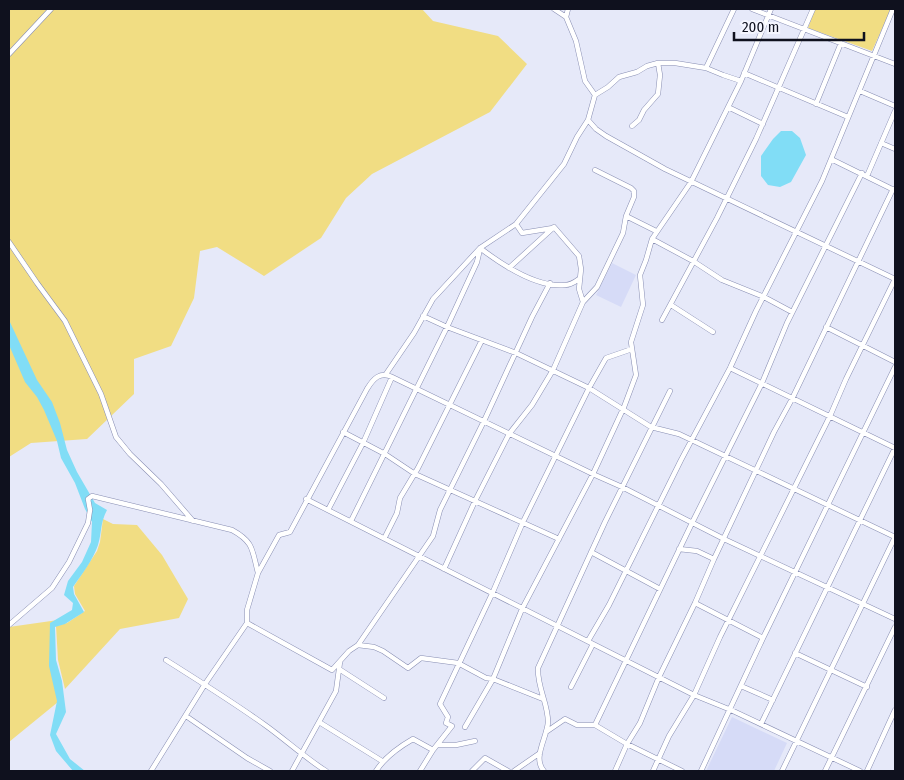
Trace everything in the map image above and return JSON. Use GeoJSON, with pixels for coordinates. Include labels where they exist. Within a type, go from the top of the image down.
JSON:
{"type":"FeatureCollection","features":[{"type":"Feature","properties":{"kind":"street"},"geometry":{"type":"LineString","coordinates":[[9,54],[51,9]]}},
{"type":"Feature","properties":{"kind":"street"},"geometry":{"type":"LineString","coordinates":[[554,9],[566,17],[576,41],[585,81],[595,95]]}},
{"type":"Feature","properties":{"kind":"street"},"geometry":{"type":"LineString","coordinates":[[566,17],[568,9]]}},
{"type":"Feature","properties":{"kind":"street"},"geometry":{"type":"LineString","coordinates":[[706,68],[734,9]]}},
{"type":"Feature","properties":{"kind":"street"},"geometry":{"type":"LineString","coordinates":[[752,9],[895,64]]}},
{"type":"Feature","properties":{"kind":"street"},"geometry":{"type":"LineString","coordinates":[[466,727],[493,679],[522,609],[593,474],[636,375],[631,342],[642,304],[640,275],[652,238],[691,182],[741,81],[771,9]]}},
{"type":"Feature","properties":{"kind":"street"},"geometry":{"type":"LineString","coordinates":[[662,320],[727,198],[763,124],[813,9]]}},
{"type":"Feature","properties":{"kind":"street"},"geometry":{"type":"LineString","coordinates":[[588,641],[609,605],[797,232],[831,159],[893,9]]}},
{"type":"Feature","properties":{"kind":"street"},"geometry":{"type":"LineString","coordinates":[[816,104],[841,43]]}},
{"type":"Feature","properties":{"kind":"street"},"geometry":{"type":"LineString","coordinates":[[632,126],[639,120],[644,110],[658,94],[660,75],[658,63]]}},
{"type":"Feature","properties":{"kind":"street"},"geometry":{"type":"LineString","coordinates":[[386,374],[414,333],[433,299],[480,248],[516,224],[564,164],[577,137],[588,120],[595,95],[619,77],[658,63],[675,63],[706,68],[723,76],[741,81]]}},
{"type":"Feature","properties":{"kind":"street"},"geometry":{"type":"LineString","coordinates":[[744,73],[848,117]]}},
{"type":"Feature","properties":{"kind":"street"},"geometry":{"type":"LineString","coordinates":[[860,91],[895,106]]}},
{"type":"Feature","properties":{"kind":"street"},"geometry":{"type":"LineString","coordinates":[[728,107],[763,124]]}},
{"type":"Feature","properties":{"kind":"street"},"geometry":{"type":"LineString","coordinates":[[595,725],[762,383],[792,312],[882,142],[895,111]]}},
{"type":"Feature","properties":{"kind":"street"},"geometry":{"type":"LineString","coordinates":[[588,120],[606,136],[691,182],[860,260],[895,279],[830,416],[728,620],[694,695],[669,736],[654,771]]}},
{"type":"Feature","properties":{"kind":"street"},"geometry":{"type":"LineString","coordinates":[[882,142],[895,149]]}},
{"type":"Feature","properties":{"kind":"street"},"geometry":{"type":"LineString","coordinates":[[615,771],[627,744],[640,724],[659,677],[774,432],[894,190],[865,174],[831,159]]}},
{"type":"Feature","properties":{"kind":"street"},"geometry":{"type":"LineString","coordinates":[[444,569],[475,501],[509,434],[532,405],[553,370],[584,302],[597,288],[623,233],[626,216],[634,197],[634,191],[595,170]]}},
{"type":"Feature","properties":{"kind":"street"},"geometry":{"type":"LineString","coordinates":[[626,216],[656,231]]}},
{"type":"Feature","properties":{"kind":"street"},"geometry":{"type":"LineString","coordinates":[[516,224],[522,233],[554,227]]}},
{"type":"Feature","properties":{"kind":"street"},"geometry":{"type":"LineString","coordinates":[[509,268],[554,227]]}},
{"type":"Feature","properties":{"kind":"street"},"geometry":{"type":"LineString","coordinates":[[554,227],[579,256],[581,262],[579,289],[584,302]]}},
{"type":"Feature","properties":{"kind":"street"},"geometry":{"type":"LineString","coordinates":[[652,238],[722,280],[764,297],[792,312]]}},
{"type":"Feature","properties":{"kind":"street"},"geometry":{"type":"LineString","coordinates":[[9,242],[65,321],[101,394],[116,437],[193,521]]}},
{"type":"Feature","properties":{"kind":"street"},"geometry":{"type":"LineString","coordinates":[[480,248],[520,274],[550,284],[565,285],[579,279]]}},
{"type":"Feature","properties":{"kind":"street"},"geometry":{"type":"LineString","coordinates":[[351,521],[447,327],[477,262],[480,248]]}},
{"type":"Feature","properties":{"kind":"street"},"geometry":{"type":"LineString","coordinates":[[247,623],[332,670],[349,651],[358,645],[433,536],[440,510],[532,317],[550,284]]}},
{"type":"Feature","properties":{"kind":"street"},"geometry":{"type":"LineString","coordinates":[[671,305],[713,332]]}},
{"type":"Feature","properties":{"kind":"street"},"geometry":{"type":"LineString","coordinates":[[423,316],[516,353],[553,370],[589,388],[651,427],[679,434],[895,537],[782,771]]}},
{"type":"Feature","properties":{"kind":"street"},"geometry":{"type":"LineString","coordinates":[[826,327],[863,344],[895,362]]}},
{"type":"Feature","properties":{"kind":"street"},"geometry":{"type":"LineString","coordinates":[[384,537],[397,513],[400,498],[415,474],[482,340]]}},
{"type":"Feature","properties":{"kind":"street"},"geometry":{"type":"LineString","coordinates":[[420,771],[433,750],[452,726],[446,723],[448,717],[440,704],[492,594],[523,522],[589,388],[606,358],[632,348]]}},
{"type":"Feature","properties":{"kind":"street"},"geometry":{"type":"LineString","coordinates":[[701,771],[763,638],[895,367]]}},
{"type":"Feature","properties":{"kind":"street"},"geometry":{"type":"LineString","coordinates":[[730,368],[895,448],[761,724]]}},
{"type":"Feature","properties":{"kind":"street"},"geometry":{"type":"LineString","coordinates":[[151,771],[205,684],[247,623],[247,610],[258,573],[279,535],[290,532],[306,499],[372,382],[376,377],[386,374],[622,487],[724,539],[895,619]]}},
{"type":"Feature","properties":{"kind":"street"},"geometry":{"type":"LineString","coordinates":[[328,510],[363,443],[392,376]]}},
{"type":"Feature","properties":{"kind":"street"},"geometry":{"type":"LineString","coordinates":[[544,771],[540,766],[540,753],[548,716],[539,682],[538,668],[591,552],[670,391]]}},
{"type":"Feature","properties":{"kind":"street"},"geometry":{"type":"LineString","coordinates":[[343,432],[385,454],[415,474],[558,539]]}},
{"type":"Feature","properties":{"kind":"street"},"geometry":{"type":"LineString","coordinates":[[9,625],[52,588],[69,562],[88,523],[90,510],[88,499],[92,496],[232,530],[245,538],[252,547],[258,573]]}},
{"type":"Feature","properties":{"kind":"street"},"geometry":{"type":"LineString","coordinates":[[306,499],[694,695],[731,710],[860,771]]}},
{"type":"Feature","properties":{"kind":"street"},"geometry":{"type":"LineString","coordinates":[[679,550],[697,551],[714,558]]}},
{"type":"Feature","properties":{"kind":"street"},"geometry":{"type":"LineString","coordinates":[[591,552],[660,589]]}},
{"type":"Feature","properties":{"kind":"street"},"geometry":{"type":"LineString","coordinates":[[695,603],[763,638]]}},
{"type":"Feature","properties":{"kind":"street"},"geometry":{"type":"LineString","coordinates":[[825,771],[895,627]]}},
{"type":"Feature","properties":{"kind":"street"},"geometry":{"type":"LineString","coordinates":[[571,687],[593,644]]}},
{"type":"Feature","properties":{"kind":"street"},"geometry":{"type":"LineString","coordinates":[[358,645],[374,647],[383,651],[408,668],[421,658],[458,663],[486,678],[543,699]]}},
{"type":"Feature","properties":{"kind":"street"},"geometry":{"type":"LineString","coordinates":[[795,654],[867,687]]}},
{"type":"Feature","properties":{"kind":"street"},"geometry":{"type":"LineString","coordinates":[[166,660],[266,726],[323,771]]}},
{"type":"Feature","properties":{"kind":"street"},"geometry":{"type":"LineString","coordinates":[[292,771],[336,691],[340,662]]}},
{"type":"Feature","properties":{"kind":"street"},"geometry":{"type":"LineString","coordinates":[[339,669],[384,698]]}},
{"type":"Feature","properties":{"kind":"street"},"geometry":{"type":"LineString","coordinates":[[742,686],[773,700]]}},
{"type":"Feature","properties":{"kind":"street"},"geometry":{"type":"LineString","coordinates":[[867,771],[895,710]]}},
{"type":"Feature","properties":{"kind":"street"},"geometry":{"type":"LineString","coordinates":[[186,716],[247,758],[270,771]]}},
{"type":"Feature","properties":{"kind":"street"},"geometry":{"type":"LineString","coordinates":[[546,732],[565,719],[577,725],[595,725],[627,744],[682,771]]}},
{"type":"Feature","properties":{"kind":"street"},"geometry":{"type":"LineString","coordinates":[[319,722],[382,761]]}},
{"type":"Feature","properties":{"kind":"street"},"geometry":{"type":"LineString","coordinates":[[376,771],[382,761],[413,739],[433,750]]}},
{"type":"Feature","properties":{"kind":"street"},"geometry":{"type":"LineString","coordinates":[[438,744],[456,745],[475,741]]}},
{"type":"Feature","properties":{"kind":"street"},"geometry":{"type":"LineString","coordinates":[[514,771],[540,753]]}},
{"type":"Feature","properties":{"kind":"street"},"geometry":{"type":"LineString","coordinates":[[472,771],[485,758],[508,771]]}},
{"type":"Feature","properties":{"kind":"shaded area"},"geometry":{"type":"Polygon","coordinates":[[[9,9],[422,9],[433,21],[498,36],[527,64],[490,112],[372,174],[346,198],[321,238],[264,276],[217,247],[200,251],[194,298],[171,346],[134,359],[134,394],[87,439],[31,443],[9,457],[9,9]]]}},
{"type":"Feature","properties":{"kind":"shaded area"},"geometry":{"type":"Polygon","coordinates":[[[815,9],[891,9],[872,51],[808,28],[815,9]]]}},
{"type":"Feature","properties":{"kind":"shaded area"},"geometry":{"type":"Polygon","coordinates":[[[612,263],[636,275],[621,307],[596,295],[612,263]]]}},
{"type":"Feature","properties":{"kind":"shaded area"},"geometry":{"type":"Polygon","coordinates":[[[103,519],[113,524],[137,525],[162,555],[188,599],[179,618],[120,629],[65,689],[58,660],[56,626],[67,623],[85,611],[75,594],[74,586],[97,551],[103,519]]]}},
{"type":"Feature","properties":{"kind":"shaded area"},"geometry":{"type":"Polygon","coordinates":[[[58,620],[50,624],[58,702],[9,742],[9,627],[58,620]]]}},
{"type":"Feature","properties":{"kind":"shaded area"},"geometry":{"type":"Polygon","coordinates":[[[732,717],[787,743],[774,771],[706,771],[732,717]]]}},
{"type":"Feature","properties":{"kind":"water"},"geometry":{"type":"Polygon","coordinates":[[[781,131],[792,131],[800,138],[806,155],[791,182],[780,187],[768,185],[761,176],[761,156],[781,131]]]}},
{"type":"Feature","properties":{"kind":"water"},"geometry":{"type":"Polygon","coordinates":[[[9,320],[37,380],[52,402],[67,450],[77,472],[95,503],[107,510],[103,519],[96,551],[73,587],[74,594],[84,612],[65,624],[55,627],[56,660],[62,681],[66,712],[56,734],[70,759],[85,771],[73,771],[56,751],[50,735],[57,701],[49,666],[50,623],[72,610],[73,603],[64,595],[68,581],[82,562],[91,542],[92,522],[75,483],[61,458],[57,441],[44,410],[37,397],[25,382],[9,345],[9,320]]]}}]}
